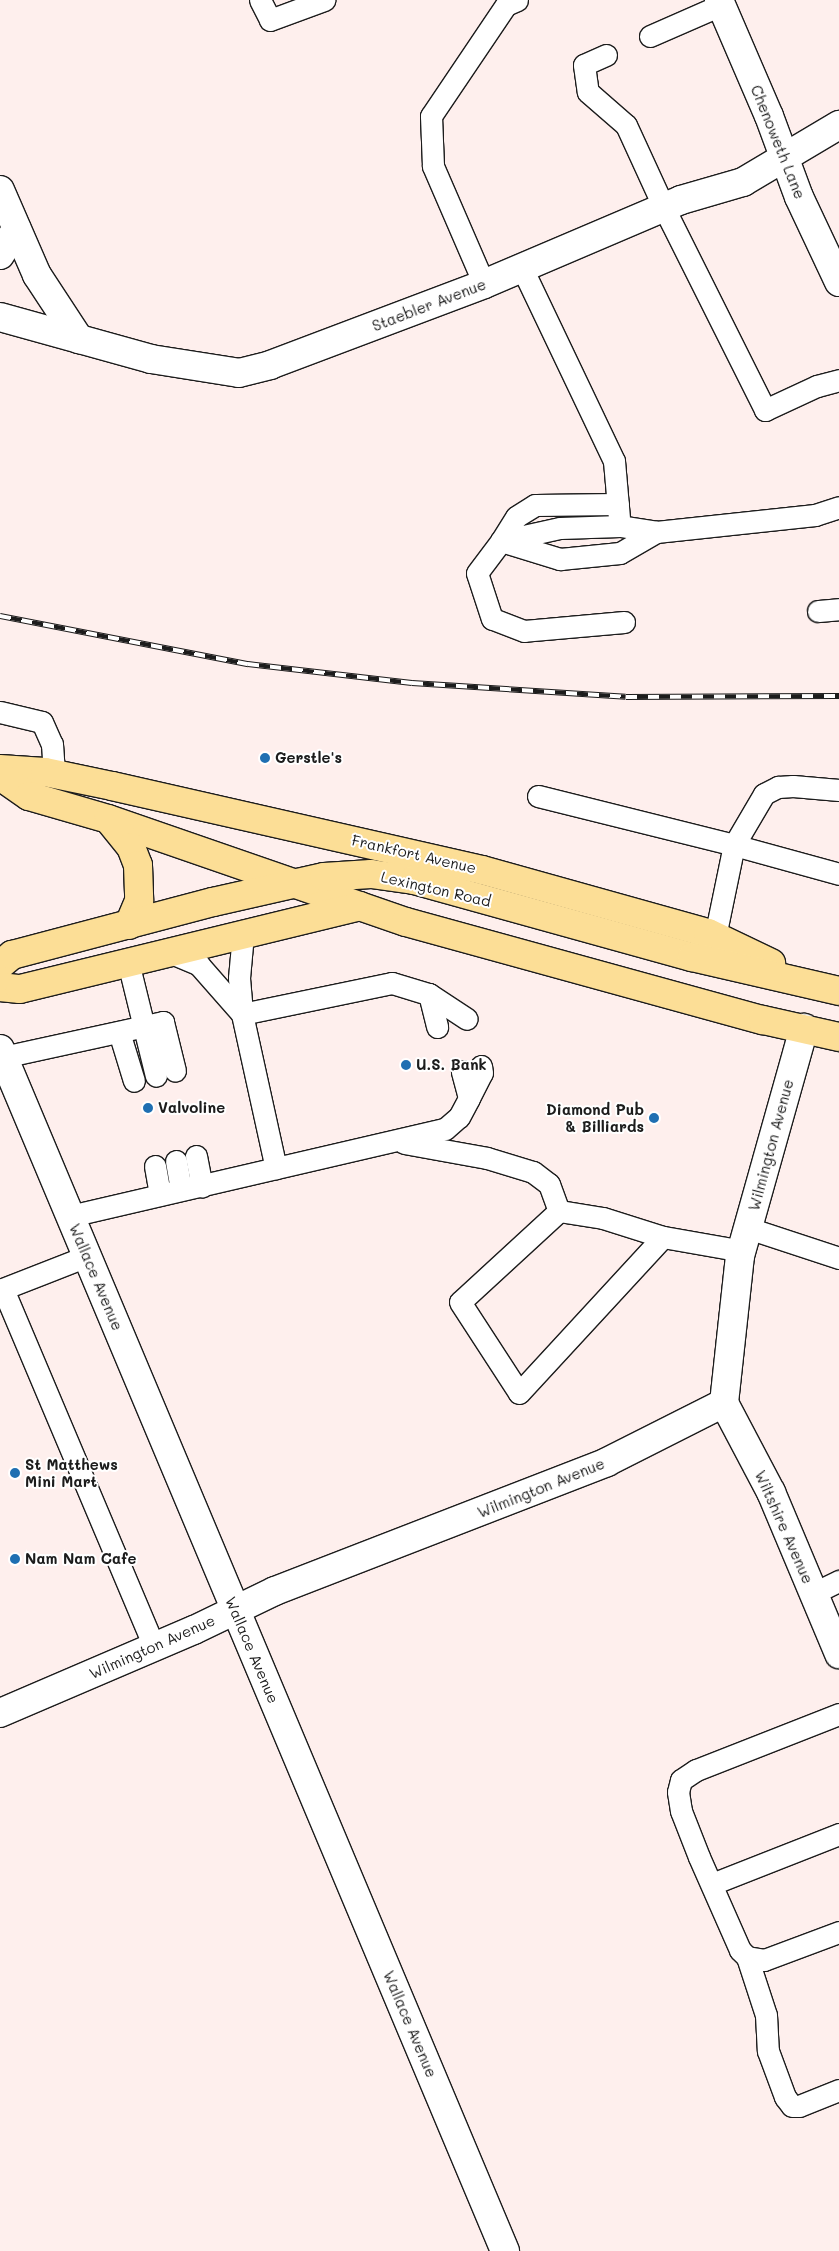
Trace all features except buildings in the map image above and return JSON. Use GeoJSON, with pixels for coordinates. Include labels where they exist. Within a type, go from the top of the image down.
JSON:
{"type":"FeatureCollection","features":[{"type":"Feature","properties":{"kind":"main road","name":"Frankfort Avenue"},"geometry":{"type":"LineString","coordinates":[[0,769],[54,774],[482,870],[827,988]]}},
{"type":"Feature","properties":{"kind":"main road"},"geometry":{"type":"LineString","coordinates":[[0,776],[29,796],[108,819],[360,906],[622,982],[839,1037]]}},
{"type":"Feature","properties":{"kind":"main road"},"geometry":{"type":"LineString","coordinates":[[108,819],[131,847],[138,866],[139,901],[128,924]]}},
{"type":"Feature","properties":{"kind":"main road","name":"Lexington Road"},"geometry":{"type":"LineString","coordinates":[[0,965],[12,955],[128,924],[292,884],[339,875],[402,878],[713,949]]}},
{"type":"Feature","properties":{"kind":"main road"},"geometry":{"type":"LineString","coordinates":[[0,987],[20,989],[360,906]]}},
{"type":"Feature","properties":{"kind":"street","name":"Chenoweth Lane"},"geometry":{"type":"LineString","coordinates":[[720,2],[784,157],[839,282]]}},
{"type":"Feature","properties":{"kind":"street","name":"Staebler Avenue"},"geometry":{"type":"LineString","coordinates":[[0,317],[151,359],[239,374],[270,365],[484,284],[664,208],[743,182],[839,124]]}},
{"type":"Feature","properties":{"kind":"street"},"geometry":{"type":"LineString","coordinates":[[0,190],[37,275],[79,339]]}},
{"type":"Feature","properties":{"kind":"street"},"geometry":{"type":"LineString","coordinates":[[0,255],[16,229]]}},
{"type":"Feature","properties":{"kind":"street","name":"Wilmington Avenue"},"geometry":{"type":"LineString","coordinates":[[0,1713],[235,1610],[607,1462],[724,1403],[745,1240],[804,1028]]}},
{"type":"Feature","properties":{"kind":"street","name":"Wallace Avenue"},"geometry":{"type":"LineString","coordinates":[[2,1053],[7,1087],[70,1216],[505,2251]]}},
{"type":"Feature","properties":{"kind":"street","name":"Wiltshire Avenue"},"geometry":{"type":"LineString","coordinates":[[724,1403],[771,1492],[839,1654]]}},
{"type":"Feature","properties":{"kind":"lane"},"geometry":{"type":"LineString","coordinates":[[260,0],[270,20],[324,0]]}},
{"type":"Feature","properties":{"kind":"lane"},"geometry":{"type":"LineString","coordinates":[[484,284],[433,166],[431,116],[506,5],[517,0]]}},
{"type":"Feature","properties":{"kind":"lane"},"geometry":{"type":"LineString","coordinates":[[650,36],[720,2]]}},
{"type":"Feature","properties":{"kind":"lane"},"geometry":{"type":"LineString","coordinates":[[606,55],[584,65],[588,92],[626,126],[664,208],[765,410],[817,386],[839,380]]}},
{"type":"Feature","properties":{"kind":"lane"},"geometry":{"type":"LineString","coordinates":[[522,268],[614,461],[620,526]]}},
{"type":"Feature","properties":{"kind":"lane"},"geometry":{"type":"LineString","coordinates":[[618,504],[534,505],[516,517],[477,573],[492,619],[524,631],[624,622]]}},
{"type":"Feature","properties":{"kind":"lane"},"geometry":{"type":"LineString","coordinates":[[501,541],[560,528],[620,526],[656,532],[815,515],[839,507]]}},
{"type":"Feature","properties":{"kind":"lane"},"geometry":{"type":"LineString","coordinates":[[501,541],[560,559],[620,553],[656,532]]}},
{"type":"Feature","properties":{"kind":"lane"},"geometry":{"type":"LineString","coordinates":[[0,712],[42,722],[52,744],[54,774]]}},
{"type":"Feature","properties":{"kind":"lane"},"geometry":{"type":"LineString","coordinates":[[713,949],[734,845],[764,794],[778,787],[793,786],[839,790]]}},
{"type":"Feature","properties":{"kind":"lane"},"geometry":{"type":"LineString","coordinates":[[538,796],[734,845],[839,874]]}},
{"type":"Feature","properties":{"kind":"lane"},"geometry":{"type":"LineString","coordinates":[[243,934],[239,978],[242,1014],[276,1168]]}},
{"type":"Feature","properties":{"kind":"lane"},"geometry":{"type":"LineString","coordinates":[[169,952],[199,965],[242,1014]]}},
{"type":"Feature","properties":{"kind":"lane"},"geometry":{"type":"LineString","coordinates":[[128,962],[144,1028]]}},
{"type":"Feature","properties":{"kind":"lane"},"geometry":{"type":"LineString","coordinates":[[242,1014],[392,983],[428,994],[452,1023],[428,994]]}},
{"type":"Feature","properties":{"kind":"lane"},"geometry":{"type":"LineString","coordinates":[[2,1053],[144,1028],[163,1022],[166,1073]]}},
{"type":"Feature","properties":{"kind":"lane"},"geometry":{"type":"LineString","coordinates":[[119,1032],[134,1081]]}},
{"type":"Feature","properties":{"kind":"lane"},"geometry":{"type":"LineString","coordinates":[[70,1216],[445,1129],[459,1117],[482,1073],[464,1071],[459,1117]]}},
{"type":"Feature","properties":{"kind":"lane"},"geometry":{"type":"LineString","coordinates":[[394,1141],[487,1158],[533,1172],[549,1184],[559,1211]]}},
{"type":"Feature","properties":{"kind":"lane"},"geometry":{"type":"LineString","coordinates":[[196,1156],[202,1186]]}},
{"type":"Feature","properties":{"kind":"lane"},"geometry":{"type":"LineString","coordinates":[[160,1195],[166,1164],[181,1190]]}},
{"type":"Feature","properties":{"kind":"lane"},"geometry":{"type":"LineString","coordinates":[[559,1211],[460,1302],[519,1392],[663,1237]]}},
{"type":"Feature","properties":{"kind":"lane"},"geometry":{"type":"LineString","coordinates":[[559,1211],[603,1218],[663,1237],[745,1240],[839,1258]]}},
{"type":"Feature","properties":{"kind":"lane"},"geometry":{"type":"LineString","coordinates":[[87,1256],[1,1287],[154,1647]]}},
{"type":"Feature","properties":{"kind":"lane"},"geometry":{"type":"LineString","coordinates":[[814,1593],[839,1581]]}},
{"type":"Feature","properties":{"kind":"lane"},"geometry":{"type":"LineString","coordinates":[[839,1714],[696,1770],[681,1780],[678,1792],[681,1811],[740,1950],[747,1957],[766,2015],[768,2051],[785,2097],[792,2106],[799,2106],[839,2090]]}},
{"type":"Feature","properties":{"kind":"lane"},"geometry":{"type":"LineString","coordinates":[[712,1884],[839,1834]]}},
{"type":"Feature","properties":{"kind":"lane"},"geometry":{"type":"LineString","coordinates":[[747,1957],[764,1960],[839,1932]]}},
{"type":"Feature","properties":{"kind":"railway"},"geometry":{"type":"LineString","coordinates":[[0,616],[248,664],[412,683],[626,697],[839,696]]}},
{"type":"Feature","properties":{"kind":"place","name":"Gerstle's"},"geometry":{"type":"Point","coordinates":[265,758]}},
{"type":"Feature","properties":{"kind":"place","name":"U.S. Bank"},"geometry":{"type":"Point","coordinates":[406,1065]}},
{"type":"Feature","properties":{"kind":"place","name":"Valvoline"},"geometry":{"type":"Point","coordinates":[148,1108]}},
{"type":"Feature","properties":{"kind":"place","name":"Diamond Pub & Billiards"},"geometry":{"type":"Point","coordinates":[654,1118]}},
{"type":"Feature","properties":{"kind":"place","name":"St Matthews Mini Mart"},"geometry":{"type":"Point","coordinates":[15,1473]}},
{"type":"Feature","properties":{"kind":"place","name":"Nam Nam Cafe"},"geometry":{"type":"Point","coordinates":[15,1559]}}]}
